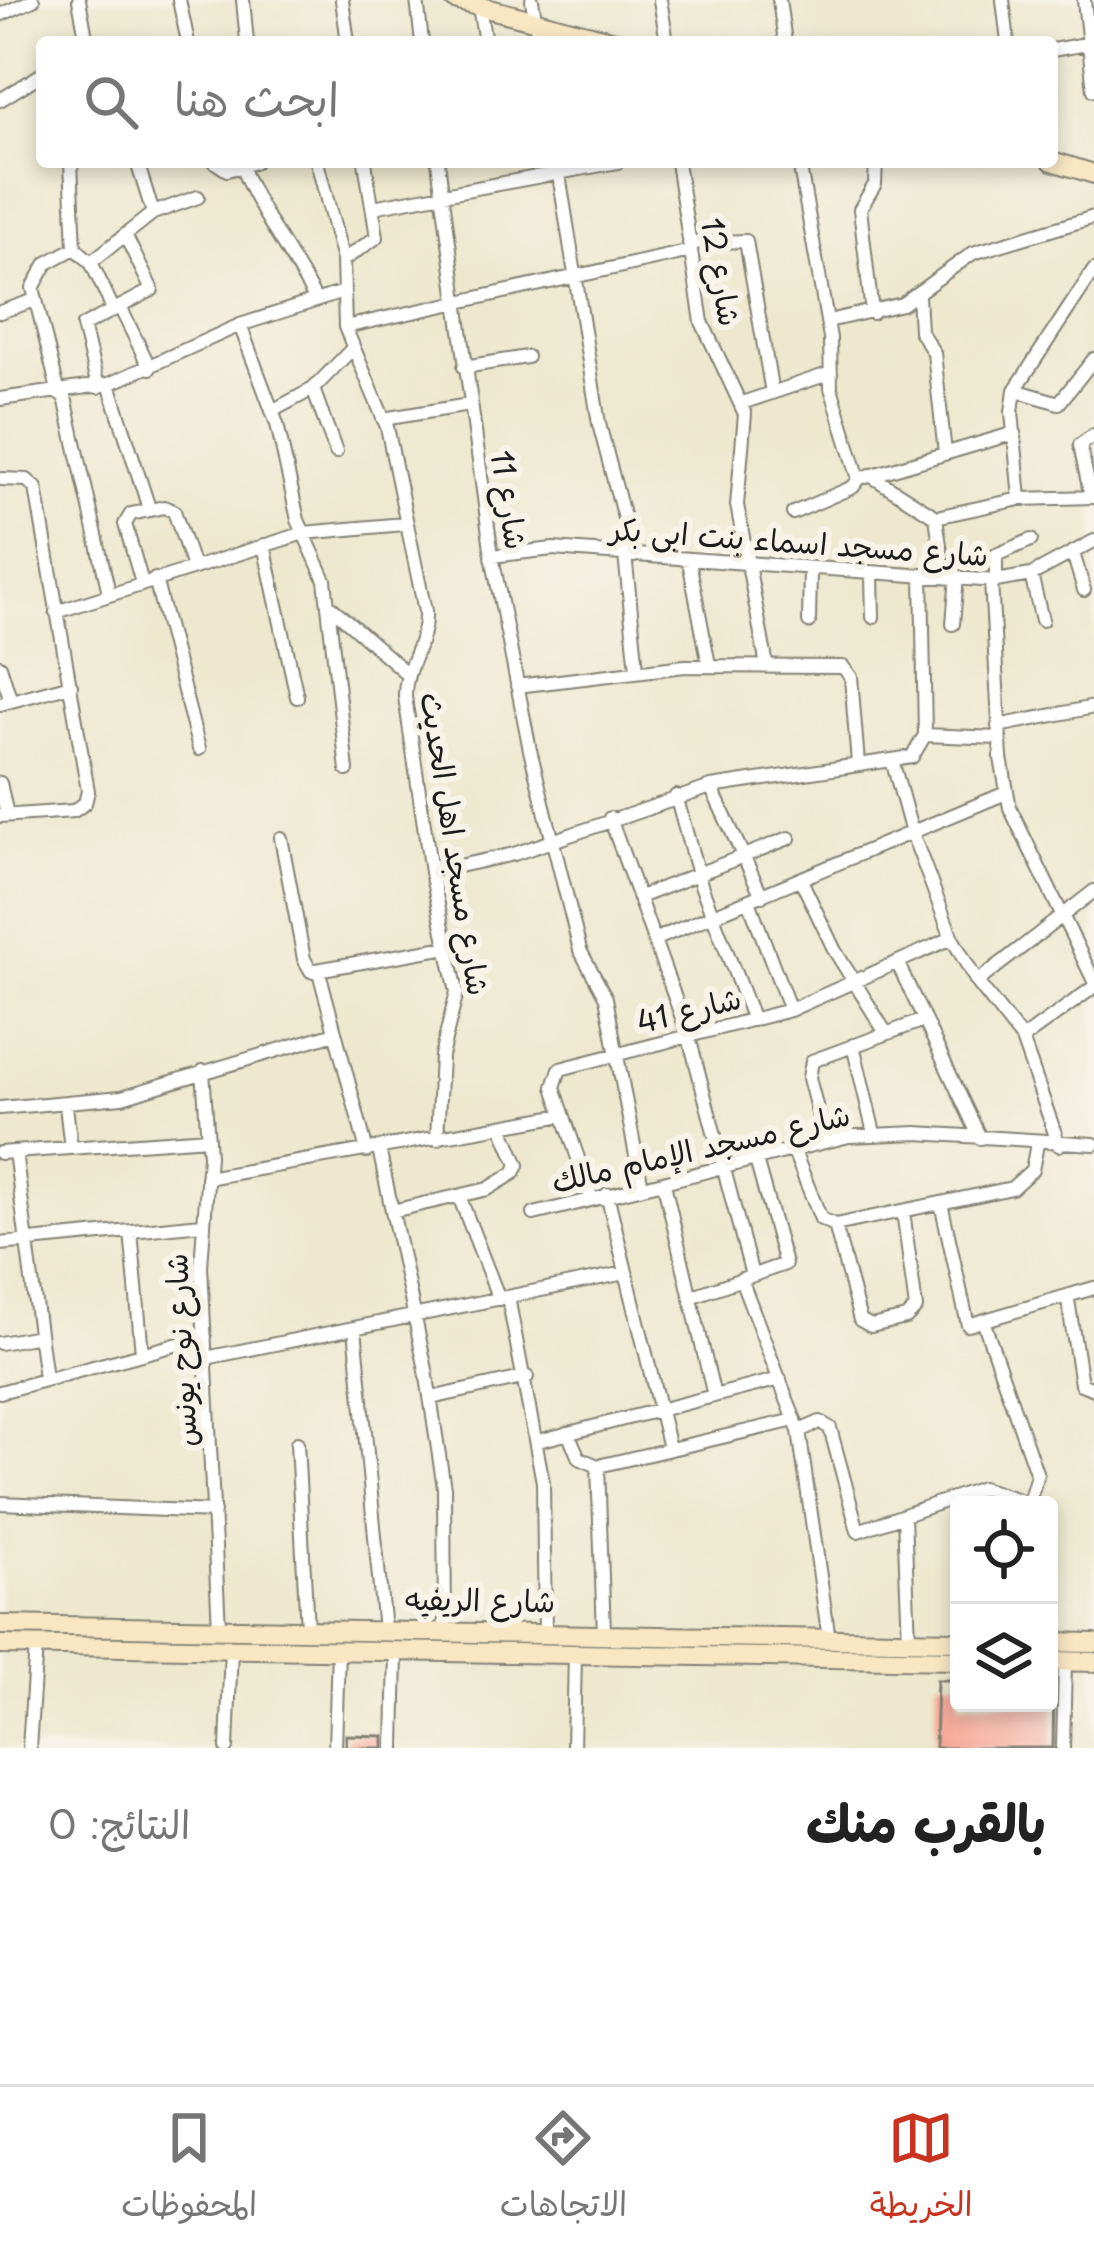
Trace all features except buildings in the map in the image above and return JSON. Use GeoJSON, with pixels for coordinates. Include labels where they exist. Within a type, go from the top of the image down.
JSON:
{"type":"FeatureCollection","features":[{"type":"Feature","properties":{"kind":"street"},"geometry":{"type":"LineString","coordinates":[[0,15],[33,0]]}},
{"type":"Feature","properties":{"kind":"street"},"geometry":{"type":"LineString","coordinates":[[79,0],[86,36]]}},
{"type":"Feature","properties":{"kind":"street"},"geometry":{"type":"LineString","coordinates":[[179,0],[187,36]]}},
{"type":"Feature","properties":{"kind":"street"},"geometry":{"type":"LineString","coordinates":[[243,0],[246,36]]}},
{"type":"Feature","properties":{"kind":"street"},"geometry":{"type":"LineString","coordinates":[[342,0],[347,36]]}},
{"type":"Feature","properties":{"kind":"street"},"geometry":{"type":"LineString","coordinates":[[417,0],[421,36]]}},
{"type":"Feature","properties":{"kind":"street"},"geometry":{"type":"LineString","coordinates":[[455,0],[595,36]]}},
{"type":"Feature","properties":{"kind":"street"},"geometry":{"type":"LineString","coordinates":[[532,0],[538,36]]}},
{"type":"Feature","properties":{"kind":"street"},"geometry":{"type":"LineString","coordinates":[[661,0],[666,36]]}},
{"type":"Feature","properties":{"kind":"street"},"geometry":{"type":"LineString","coordinates":[[779,0],[784,36]]}},
{"type":"Feature","properties":{"kind":"street"},"geometry":{"type":"LineString","coordinates":[[1003,0],[1007,36]]}},
{"type":"Feature","properties":{"kind":"street"},"geometry":{"type":"LineString","coordinates":[[1084,0],[1094,90]]}},
{"type":"Feature","properties":{"kind":"street"},"geometry":{"type":"LineString","coordinates":[[479,7],[484,36]]}},
{"type":"Feature","properties":{"kind":"street"},"geometry":{"type":"LineString","coordinates":[[1058,49],[1091,43]]}},
{"type":"Feature","properties":{"kind":"street"},"geometry":{"type":"LineString","coordinates":[[0,100],[36,78]]}},
{"type":"Feature","properties":{"kind":"street"},"geometry":{"type":"LineString","coordinates":[[1058,163],[1094,173]]}},
{"type":"Feature","properties":{"kind":"street"},"geometry":{"type":"LineString","coordinates":[[70,168],[75,248],[91,262],[150,368]]}},
{"type":"Feature","properties":{"kind":"street"},"geometry":{"type":"LineString","coordinates":[[138,168],[153,213]]}},
{"type":"Feature","properties":{"kind":"street"},"geometry":{"type":"LineString","coordinates":[[249,168],[266,224],[285,243],[315,299]]}},
{"type":"Feature","properties":{"kind":"street"},"geometry":{"type":"LineString","coordinates":[[319,168],[343,260],[375,242],[366,168]]}},
{"type":"Feature","properties":{"kind":"street","name":"شارع 11"},"geometry":{"type":"LineString","coordinates":[[439,168],[469,404],[517,686],[580,950],[603,988],[642,1187]]}},
{"type":"Feature","properties":{"kind":"street"},"geometry":{"type":"LineString","coordinates":[[373,207],[554,168]]}},
{"type":"Feature","properties":{"kind":"street"},"geometry":{"type":"LineString","coordinates":[[558,168],[598,424],[630,556],[637,669]]}},
{"type":"Feature","properties":{"kind":"street","name":"شارع 12"},"geometry":{"type":"LineString","coordinates":[[678,168],[705,334],[742,403],[747,427],[737,505],[767,666]]}},
{"type":"Feature","properties":{"kind":"street"},"geometry":{"type":"LineString","coordinates":[[800,168],[828,321],[830,374],[864,477],[936,517],[1020,500],[1092,497],[1080,445],[1094,435]]}},
{"type":"Feature","properties":{"kind":"street"},"geometry":{"type":"LineString","coordinates":[[872,313],[860,209],[875,184],[876,168]]}},
{"type":"Feature","properties":{"kind":"street"},"geometry":{"type":"LineString","coordinates":[[91,262],[153,213],[198,197]]}},
{"type":"Feature","properties":{"kind":"street"},"geometry":{"type":"LineString","coordinates":[[828,321],[872,313],[918,296],[973,253],[1094,217]]}},
{"type":"Feature","properties":{"kind":"street"},"geometry":{"type":"LineString","coordinates":[[126,238],[152,290],[88,320],[82,331],[148,508]]}},
{"type":"Feature","properties":{"kind":"street"},"geometry":{"type":"LineString","coordinates":[[345,327],[690,247],[746,241],[772,393]]}},
{"type":"Feature","properties":{"kind":"street"},"geometry":{"type":"LineString","coordinates":[[75,248],[40,269],[35,300],[110,593]]}},
{"type":"Feature","properties":{"kind":"street","name":"شارع مسجد اهل الحديث"},"geometry":{"type":"LineString","coordinates":[[343,260],[340,293],[345,327],[383,419],[426,628],[406,673],[405,697],[457,1005],[441,1056],[437,1139]]}},
{"type":"Feature","properties":{"kind":"street"},"geometry":{"type":"LineString","coordinates":[[1020,500],[1016,390],[1094,270]]}},
{"type":"Feature","properties":{"kind":"street"},"geometry":{"type":"LineString","coordinates":[[0,399],[103,386],[240,325],[340,293]]}},
{"type":"Feature","properties":{"kind":"street"},"geometry":{"type":"LineString","coordinates":[[918,296],[920,332],[934,353],[945,453]]}},
{"type":"Feature","properties":{"kind":"street"},"geometry":{"type":"LineString","coordinates":[[0,312],[35,300]]}},
{"type":"Feature","properties":{"kind":"street"},"geometry":{"type":"LineString","coordinates":[[240,325],[272,412],[304,533],[321,566],[330,606],[347,770]]}},
{"type":"Feature","properties":{"kind":"street"},"geometry":{"type":"LineString","coordinates":[[272,412],[314,389],[352,349]]}},
{"type":"Feature","properties":{"kind":"street"},"geometry":{"type":"LineString","coordinates":[[464,367],[527,358]]}},
{"type":"Feature","properties":{"kind":"street"},"geometry":{"type":"LineString","coordinates":[[1016,390],[1059,403],[1094,359]]}},
{"type":"Feature","properties":{"kind":"street"},"geometry":{"type":"LineString","coordinates":[[742,403],[830,374]]}},
{"type":"Feature","properties":{"kind":"street"},"geometry":{"type":"LineString","coordinates":[[314,389],[336,452]]}},
{"type":"Feature","properties":{"kind":"street"},"geometry":{"type":"LineString","coordinates":[[383,419],[469,404]]}},
{"type":"Feature","properties":{"kind":"street"},"geometry":{"type":"LineString","coordinates":[[793,513],[854,487],[864,477],[1015,433]]}},
{"type":"Feature","properties":{"kind":"street"},"geometry":{"type":"LineString","coordinates":[[0,479],[27,480],[36,488],[87,799],[74,811],[3,816],[0,784]]}},
{"type":"Feature","properties":{"kind":"street"},"geometry":{"type":"LineString","coordinates":[[193,567],[174,512],[148,508],[130,514],[125,524],[148,581],[199,749]]}},
{"type":"Feature","properties":{"kind":"street"},"geometry":{"type":"LineString","coordinates":[[936,517],[950,575],[952,624]]}},
{"type":"Feature","properties":{"kind":"street"},"geometry":{"type":"LineString","coordinates":[[56,612],[304,533],[404,524]]}},
{"type":"Feature","properties":{"kind":"street"},"geometry":{"type":"LineString","coordinates":[[1022,1039],[1094,984],[1090,963],[1016,826],[1006,793],[999,732],[994,557],[1031,540]]}},
{"type":"Feature","properties":{"kind":"street","name":"شارع مسجد اسماء بنت ابى بكر"},"geometry":{"type":"LineString","coordinates":[[493,556],[533,549],[994,581],[1031,575],[1094,541]]}},
{"type":"Feature","properties":{"kind":"street"},"geometry":{"type":"LineString","coordinates":[[264,545],[297,697]]}},
{"type":"Feature","properties":{"kind":"street"},"geometry":{"type":"LineString","coordinates":[[1073,553],[1084,590]]}},
{"type":"Feature","properties":{"kind":"street"},"geometry":{"type":"LineString","coordinates":[[689,561],[709,665]]}},
{"type":"Feature","properties":{"kind":"street"},"geometry":{"type":"LineString","coordinates":[[809,622],[810,571]]}},
{"type":"Feature","properties":{"kind":"street"},"geometry":{"type":"LineString","coordinates":[[431,872],[551,842],[711,787],[912,757],[926,735],[922,574]]}},
{"type":"Feature","properties":{"kind":"street"},"geometry":{"type":"LineString","coordinates":[[1031,575],[1042,620]]}},
{"type":"Feature","properties":{"kind":"street"},"geometry":{"type":"LineString","coordinates":[[872,576],[874,617]]}},
{"type":"Feature","properties":{"kind":"street"},"geometry":{"type":"LineString","coordinates":[[330,606],[406,673]]}},
{"type":"Feature","properties":{"kind":"street"},"geometry":{"type":"LineString","coordinates":[[517,686],[637,669],[709,665],[847,669],[858,764]]}},
{"type":"Feature","properties":{"kind":"street"},"geometry":{"type":"LineString","coordinates":[[0,666],[6,703],[71,685]]}},
{"type":"Feature","properties":{"kind":"street"},"geometry":{"type":"LineString","coordinates":[[926,735],[999,732],[1094,706]]}},
{"type":"Feature","properties":{"kind":"street"},"geometry":{"type":"LineString","coordinates":[[892,760],[912,833],[952,938],[976,982],[1022,1039],[1059,1145]]}},
{"type":"Feature","properties":{"kind":"street"},"geometry":{"type":"LineString","coordinates":[[711,787],[743,860],[790,1010]]}},
{"type":"Feature","properties":{"kind":"street"},"geometry":{"type":"LineString","coordinates":[[656,940],[1006,793]]}},
{"type":"Feature","properties":{"kind":"street"},"geometry":{"type":"LineString","coordinates":[[676,796],[713,916],[753,1020]]}},
{"type":"Feature","properties":{"kind":"street"},"geometry":{"type":"LineString","coordinates":[[610,818],[689,1036],[746,1277],[797,1426],[839,1645]]}},
{"type":"Feature","properties":{"kind":"street"},"geometry":{"type":"LineString","coordinates":[[281,838],[304,959],[319,972],[392,1211],[415,1316],[445,1501],[445,1630]]}},
{"type":"Feature","properties":{"kind":"street"},"geometry":{"type":"LineString","coordinates":[[642,896],[700,877],[789,838]]}},
{"type":"Feature","properties":{"kind":"street"},"geometry":{"type":"LineString","coordinates":[[801,880],[886,1034]]}},
{"type":"Feature","properties":{"kind":"street"},"geometry":{"type":"LineString","coordinates":[[976,982],[1092,897]]}},
{"type":"Feature","properties":{"kind":"street","name":"شارع 41"},"geometry":{"type":"LineString","coordinates":[[591,1198],[554,1087],[557,1072],[790,1010],[856,985],[952,938]]}},
{"type":"Feature","properties":{"kind":"street"},"geometry":{"type":"LineString","coordinates":[[319,972],[447,946]]}},
{"type":"Feature","properties":{"kind":"street"},"geometry":{"type":"LineString","coordinates":[[898,964],[980,1138]]}},
{"type":"Feature","properties":{"kind":"street"},"geometry":{"type":"LineString","coordinates":[[825,1140],[809,1066],[924,1020]]}},
{"type":"Feature","properties":{"kind":"street"},"geometry":{"type":"LineString","coordinates":[[0,1108],[66,1106],[122,1097],[335,1034]]}},
{"type":"Feature","properties":{"kind":"street"},"geometry":{"type":"LineString","coordinates":[[854,1045],[874,1133]]}},
{"type":"Feature","properties":{"kind":"street","name":"شارع نوح يونس"},"geometry":{"type":"LineString","coordinates":[[203,1071],[208,1138],[202,1224],[205,1337],[219,1628]]}},
{"type":"Feature","properties":{"kind":"street"},"geometry":{"type":"LineString","coordinates":[[66,1106],[71,1148]]}},
{"type":"Feature","properties":{"kind":"street"},"geometry":{"type":"LineString","coordinates":[[207,1178],[563,1114]]}},
{"type":"Feature","properties":{"kind":"street"},"geometry":{"type":"LineString","coordinates":[[392,1211],[503,1182],[517,1169],[502,1127]]}},
{"type":"Feature","properties":{"kind":"street","name":"شارع مسجد الإمام مالك"},"geometry":{"type":"LineString","coordinates":[[534,1214],[825,1140],[874,1133],[1094,1144]]}},
{"type":"Feature","properties":{"kind":"street"},"geometry":{"type":"LineString","coordinates":[[45,1378],[26,1241],[7,1153],[208,1138]]}},
{"type":"Feature","properties":{"kind":"street"},"geometry":{"type":"LineString","coordinates":[[793,1149],[820,1219],[835,1225],[1020,1183],[1032,1170],[1037,1144]]}},
{"type":"Feature","properties":{"kind":"street"},"geometry":{"type":"LineString","coordinates":[[693,1296],[780,1268],[786,1258],[756,1160]]}},
{"type":"Feature","properties":{"kind":"street"},"geometry":{"type":"LineString","coordinates":[[664,1184],[714,1396]]}},
{"type":"Feature","properties":{"kind":"street"},"geometry":{"type":"LineString","coordinates":[[607,1194],[669,1448]]}},
{"type":"Feature","properties":{"kind":"street"},"geometry":{"type":"LineString","coordinates":[[459,1196],[504,1298],[526,1378],[538,1441],[544,1632]]}},
{"type":"Feature","properties":{"kind":"street"},"geometry":{"type":"LineString","coordinates":[[941,1203],[968,1325],[1068,1300],[1094,1288]]}},
{"type":"Feature","properties":{"kind":"street"},"geometry":{"type":"LineString","coordinates":[[835,1225],[860,1320],[871,1326],[906,1318],[916,1308],[903,1211]]}},
{"type":"Feature","properties":{"kind":"street"},"geometry":{"type":"LineString","coordinates":[[0,1244],[202,1224]]}},
{"type":"Feature","properties":{"kind":"street"},"geometry":{"type":"LineString","coordinates":[[131,1231],[142,1353]]}},
{"type":"Feature","properties":{"kind":"street"},"geometry":{"type":"LineString","coordinates":[[206,1358],[625,1274]]}},
{"type":"Feature","properties":{"kind":"street"},"geometry":{"type":"LineString","coordinates":[[1068,1300],[1081,1384],[1094,1389]]}},
{"type":"Feature","properties":{"kind":"street"},"geometry":{"type":"LineString","coordinates":[[984,1323],[1037,1475],[1030,1496]]}},
{"type":"Feature","properties":{"kind":"street"},"geometry":{"type":"LineString","coordinates":[[355,1328],[384,1630]]}},
{"type":"Feature","properties":{"kind":"street"},"geometry":{"type":"LineString","coordinates":[[0,1343],[39,1336]]}},
{"type":"Feature","properties":{"kind":"street"},"geometry":{"type":"LineString","coordinates":[[0,1392],[205,1337]]}},
{"type":"Feature","properties":{"kind":"street"},"geometry":{"type":"LineString","coordinates":[[431,1398],[526,1378]]}},
{"type":"Feature","properties":{"kind":"street"},"geometry":{"type":"LineString","coordinates":[[538,1441],[780,1379]]}},
{"type":"Feature","properties":{"kind":"street"},"geometry":{"type":"LineString","coordinates":[[568,1433],[579,1459],[598,1466],[669,1448],[820,1422],[830,1428],[858,1531],[950,1500]]}},
{"type":"Feature","properties":{"kind":"street"},"geometry":{"type":"LineString","coordinates":[[298,1443],[307,1629]]}},
{"type":"Feature","properties":{"kind":"street"},"geometry":{"type":"LineString","coordinates":[[598,1466],[604,1634]]}},
{"type":"Feature","properties":{"kind":"street"},"geometry":{"type":"LineString","coordinates":[[960,1496],[982,1488],[1005,1496]]}},
{"type":"Feature","properties":{"kind":"street"},"geometry":{"type":"LineString","coordinates":[[0,1503],[214,1512]]}},
{"type":"Feature","properties":{"kind":"street"},"geometry":{"type":"LineString","coordinates":[[904,1517],[909,1640]]}},
{"type":"Feature","properties":{"kind":"street","name":"شارع الريفيه"},"geometry":{"type":"LineString","coordinates":[[0,1625],[604,1634],[839,1645],[950,1659]]}},
{"type":"Feature","properties":{"kind":"street","name":"شارع الريفيه"},"geometry":{"type":"LineString","coordinates":[[0,1645],[575,1654],[950,1641]]}},
{"type":"Feature","properties":{"kind":"street"},"geometry":{"type":"LineString","coordinates":[[1058,1642],[1094,1642]]}},
{"type":"Feature","properties":{"kind":"street"},"geometry":{"type":"LineString","coordinates":[[28,1748],[36,1646]]}},
{"type":"Feature","properties":{"kind":"street"},"geometry":{"type":"LineString","coordinates":[[227,1748],[231,1648]]}},
{"type":"Feature","properties":{"kind":"street"},"geometry":{"type":"LineString","coordinates":[[334,1748],[338,1649]]}},
{"type":"Feature","properties":{"kind":"street"},"geometry":{"type":"LineString","coordinates":[[394,1748],[396,1651]]}},
{"type":"Feature","properties":{"kind":"street"},"geometry":{"type":"LineString","coordinates":[[573,1748],[575,1654]]}},
{"type":"Feature","properties":{"kind":"street"},"geometry":{"type":"LineString","coordinates":[[1058,1661],[1094,1662]]}},
{"type":"Feature","properties":{"kind":"street"},"geometry":{"type":"LineString","coordinates":[[1058,1676],[1063,1748]]}}]}
